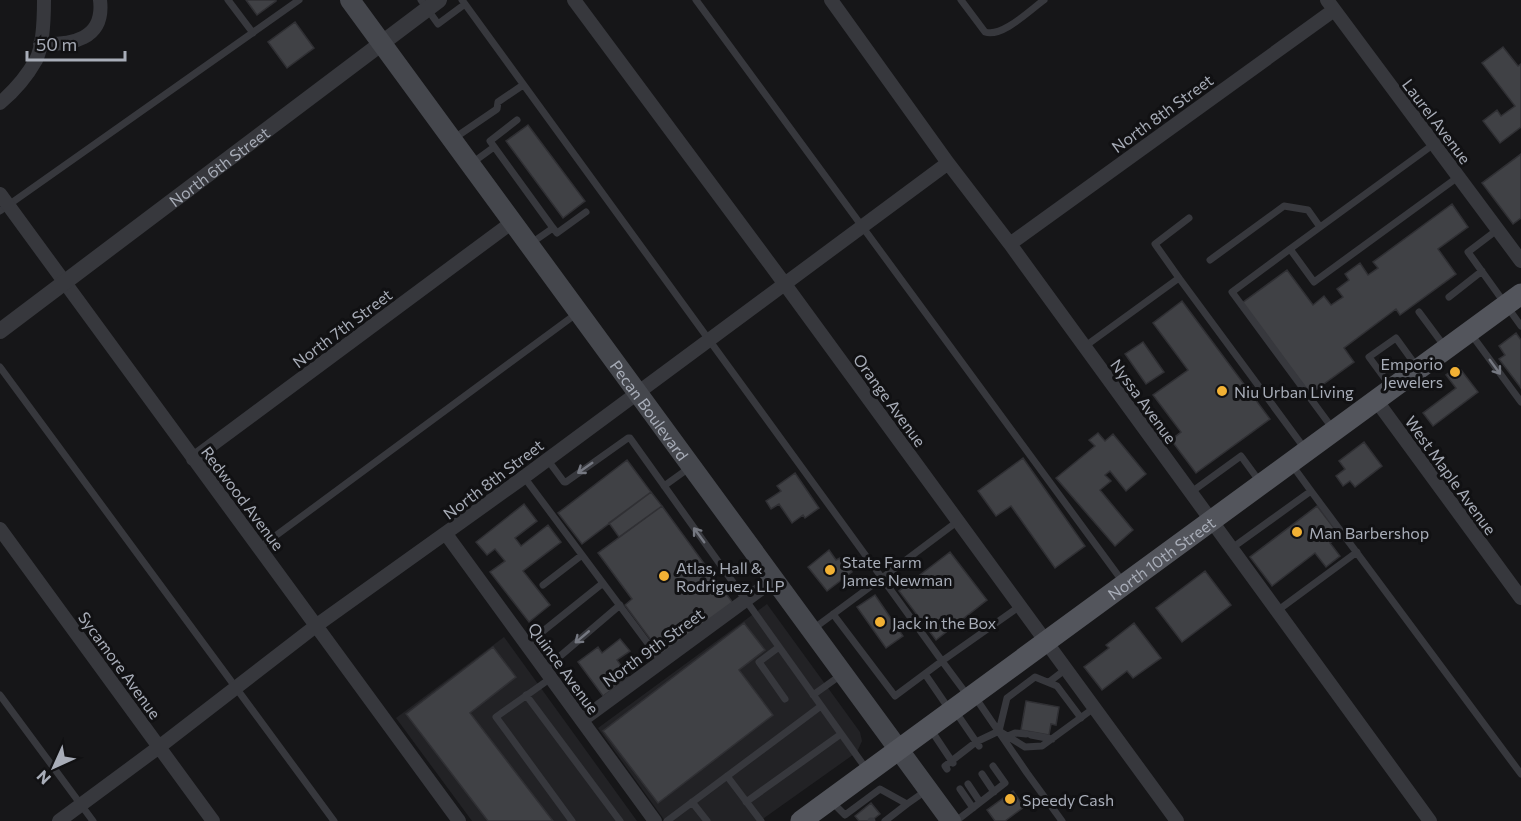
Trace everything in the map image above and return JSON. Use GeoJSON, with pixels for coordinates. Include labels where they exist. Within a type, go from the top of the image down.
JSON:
{"type":"FeatureCollection","features":[{"type":"Feature","properties":{"kind":"main road","name":"Pecan Boulevard"},"geometry":{"type":"LineString","coordinates":[[350,0],[511,223],[951,821]]}},
{"type":"Feature","properties":{"kind":"main road","name":"North 10th Street"},"geometry":{"type":"LineString","coordinates":[[801,821],[1514,300]]}},
{"type":"Feature","properties":{"kind":"street"},"geometry":{"type":"LineString","coordinates":[[5,99],[37,59],[44,21],[44,0]]}},
{"type":"Feature","properties":{"kind":"street"},"geometry":{"type":"LineString","coordinates":[[40,44],[61,45],[79,41],[93,30],[102,12],[100,0]]}},
{"type":"Feature","properties":{"kind":"street","name":"Orange Avenue"},"geometry":{"type":"LineString","coordinates":[[574,0],[1177,821]]}},
{"type":"Feature","properties":{"kind":"street","name":"Nyssa Avenue"},"geometry":{"type":"LineString","coordinates":[[831,0],[1430,821]]}},
{"type":"Feature","properties":{"kind":"street","name":"North 6th Street"},"geometry":{"type":"LineString","coordinates":[[0,331],[381,44],[429,3]]}},
{"type":"Feature","properties":{"kind":"street","name":"North 8th Street"},"geometry":{"type":"LineString","coordinates":[[1010,244],[1330,5]]}},
{"type":"Feature","properties":{"kind":"street","name":"Laurel Avenue"},"geometry":{"type":"LineString","coordinates":[[1330,5],[1497,230],[1518,253]]}},
{"type":"Feature","properties":{"kind":"street","name":"North 8th Street"},"geometry":{"type":"LineString","coordinates":[[59,821],[317,625],[524,477],[948,163]]}},
{"type":"Feature","properties":{"kind":"street","name":"Redwood Avenue"},"geometry":{"type":"LineString","coordinates":[[3,203],[65,283],[459,821]]}},
{"type":"Feature","properties":{"kind":"street","name":"North 7th Street"},"geometry":{"type":"LineString","coordinates":[[193,459],[511,223]]}},
{"type":"Feature","properties":{"kind":"street","name":"West Maple Avenue"},"geometry":{"type":"LineString","coordinates":[[1384,394],[1521,598]]}},
{"type":"Feature","properties":{"kind":"street","name":"Sycamore Avenue"},"geometry":{"type":"LineString","coordinates":[[0,529],[213,821]]}},
{"type":"Feature","properties":{"kind":"street","name":"Quince Avenue"},"geometry":{"type":"LineString","coordinates":[[446,534],[655,821]]}},
{"type":"Feature","properties":{"kind":"street","name":"North 9th Street"},"geometry":{"type":"LineString","coordinates":[[582,720],[773,580]]}},
{"type":"Feature","properties":{"kind":"lane"},"geometry":{"type":"LineString","coordinates":[[228,0],[253,33]]}},
{"type":"Feature","properties":{"kind":"lane"},"geometry":{"type":"LineString","coordinates":[[3,203],[299,0]]}},
{"type":"Feature","properties":{"kind":"lane"},"geometry":{"type":"LineString","coordinates":[[696,0],[1125,585]]}},
{"type":"Feature","properties":{"kind":"lane"},"geometry":{"type":"LineString","coordinates":[[961,0],[985,32],[990,34],[1006,28],[1044,0]]}},
{"type":"Feature","properties":{"kind":"lane"},"geometry":{"type":"LineString","coordinates":[[429,3],[438,24],[464,2],[942,661],[978,744]]}},
{"type":"Feature","properties":{"kind":"lane"},"geometry":{"type":"LineString","coordinates":[[451,140],[497,109],[498,102],[523,85]]}},
{"type":"Feature","properties":{"kind":"lane"},"geometry":{"type":"LineString","coordinates":[[517,120],[490,141],[553,228],[557,233],[586,212]]}},
{"type":"Feature","properties":{"kind":"lane"},"geometry":{"type":"LineString","coordinates":[[1335,431],[1232,292],[1434,144]]}},
{"type":"Feature","properties":{"kind":"lane"},"geometry":{"type":"LineString","coordinates":[[469,165],[494,147]]}},
{"type":"Feature","properties":{"kind":"lane"},"geometry":{"type":"LineString","coordinates":[[1290,249],[1314,282],[1458,177]]}},
{"type":"Feature","properties":{"kind":"lane"},"geometry":{"type":"LineString","coordinates":[[1210,260],[1284,206],[1308,210],[1320,227]]}},
{"type":"Feature","properties":{"kind":"lane"},"geometry":{"type":"LineString","coordinates":[[1190,218],[1155,244],[1298,457],[1311,490],[1521,774]]}},
{"type":"Feature","properties":{"kind":"lane"},"geometry":{"type":"LineString","coordinates":[[528,246],[553,228]]}},
{"type":"Feature","properties":{"kind":"lane"},"geometry":{"type":"LineString","coordinates":[[1497,230],[1468,252],[1482,271],[1514,300],[1521,326]]}},
{"type":"Feature","properties":{"kind":"lane"},"geometry":{"type":"LineString","coordinates":[[1449,297],[1482,271]]}},
{"type":"Feature","properties":{"kind":"lane"},"geometry":{"type":"LineString","coordinates":[[1084,347],[1179,278]]}},
{"type":"Feature","properties":{"kind":"lane"},"geometry":{"type":"LineString","coordinates":[[1419,312],[1446,349]]}},
{"type":"Feature","properties":{"kind":"lane"},"geometry":{"type":"LineString","coordinates":[[259,548],[577,313]]}},
{"type":"Feature","properties":{"kind":"lane"},"geometry":{"type":"LineString","coordinates":[[1470,332],[1521,402]]}},
{"type":"Feature","properties":{"kind":"lane"},"geometry":{"type":"LineString","coordinates":[[1384,394],[1369,357],[1396,338],[1419,369]]}},
{"type":"Feature","properties":{"kind":"lane"},"geometry":{"type":"LineString","coordinates":[[0,367],[334,821]]}},
{"type":"Feature","properties":{"kind":"lane"},"geometry":{"type":"LineString","coordinates":[[547,459],[566,482],[630,438],[868,772]]}},
{"type":"Feature","properties":{"kind":"lane"},"geometry":{"type":"LineString","coordinates":[[1190,493],[1241,456],[1262,484]]}},
{"type":"Feature","properties":{"kind":"lane"},"geometry":{"type":"LineString","coordinates":[[664,486],[690,467]]}},
{"type":"Feature","properties":{"kind":"lane"},"geometry":{"type":"LineString","coordinates":[[524,477],[661,661]]}},
{"type":"Feature","properties":{"kind":"lane"},"geometry":{"type":"LineString","coordinates":[[1231,549],[1311,490]]}},
{"type":"Feature","properties":{"kind":"lane"},"geometry":{"type":"LineString","coordinates":[[811,630],[958,521]]}},
{"type":"Feature","properties":{"kind":"lane"},"geometry":{"type":"LineString","coordinates":[[1276,611],[1357,552]]}},
{"type":"Feature","properties":{"kind":"lane"},"geometry":{"type":"LineString","coordinates":[[543,585],[582,555]]}},
{"type":"Feature","properties":{"kind":"lane"},"geometry":{"type":"LineString","coordinates":[[527,644],[603,583]]}},
{"type":"Feature","properties":{"kind":"lane"},"geometry":{"type":"LineString","coordinates":[[572,821],[496,717],[526,695],[620,605]]}},
{"type":"Feature","properties":{"kind":"lane"},"geometry":{"type":"LineString","coordinates":[[833,614],[895,696],[1020,606]]}},
{"type":"Feature","properties":{"kind":"lane"},"geometry":{"type":"LineString","coordinates":[[779,647],[759,662],[785,699]]}},
{"type":"Feature","properties":{"kind":"lane"},"geometry":{"type":"LineString","coordinates":[[1012,667],[1025,685]]}},
{"type":"Feature","properties":{"kind":"lane"},"geometry":{"type":"LineString","coordinates":[[1049,682],[1066,669]]}},
{"type":"Feature","properties":{"kind":"lane"},"geometry":{"type":"LineString","coordinates":[[813,695],[843,673]]}},
{"type":"Feature","properties":{"kind":"lane"},"geometry":{"type":"LineString","coordinates":[[925,674],[962,704],[1025,747],[1042,746],[1094,708]]}},
{"type":"Feature","properties":{"kind":"lane"},"geometry":{"type":"LineString","coordinates":[[947,770],[945,766],[999,731],[1007,698],[1035,677],[1057,686],[1080,718]]}},
{"type":"Feature","properties":{"kind":"lane"},"geometry":{"type":"LineString","coordinates":[[0,694],[93,821]]}},
{"type":"Feature","properties":{"kind":"lane"},"geometry":{"type":"LineString","coordinates":[[526,695],[620,821]]}},
{"type":"Feature","properties":{"kind":"lane"},"geometry":{"type":"LineString","coordinates":[[667,821],[821,706]]}},
{"type":"Feature","properties":{"kind":"lane"},"geometry":{"type":"LineString","coordinates":[[929,728],[953,762]]}},
{"type":"Feature","properties":{"kind":"lane"},"geometry":{"type":"LineString","coordinates":[[999,731],[1062,821]]}},
{"type":"Feature","properties":{"kind":"lane"},"geometry":{"type":"LineString","coordinates":[[1008,736],[1015,733],[1052,739]]}},
{"type":"Feature","properties":{"kind":"lane"},"geometry":{"type":"LineString","coordinates":[[747,802],[841,734]]}},
{"type":"Feature","properties":{"kind":"lane"},"geometry":{"type":"LineString","coordinates":[[956,821],[1005,783],[993,766]]}},
{"type":"Feature","properties":{"kind":"lane"},"geometry":{"type":"LineString","coordinates":[[982,774],[994,792]]}},
{"type":"Feature","properties":{"kind":"lane"},"geometry":{"type":"LineString","coordinates":[[727,776],[761,821]]}},
{"type":"Feature","properties":{"kind":"lane"},"geometry":{"type":"LineString","coordinates":[[968,784],[980,802]]}},
{"type":"Feature","properties":{"kind":"lane"},"geometry":{"type":"LineString","coordinates":[[830,800],[848,818],[880,789],[907,804]]}},
{"type":"Feature","properties":{"kind":"lane"},"geometry":{"type":"LineString","coordinates":[[885,821],[928,789]]}},
{"type":"Feature","properties":{"kind":"lane"},"geometry":{"type":"LineString","coordinates":[[960,789],[973,808]]}},
{"type":"Feature","properties":{"kind":"lane"},"geometry":{"type":"LineString","coordinates":[[692,802],[706,821]]}},
{"type":"Feature","properties":{"kind":"shaded area"},"geometry":{"type":"Polygon","coordinates":[[[767,604],[860,732],[862,741],[857,752],[760,821],[665,821],[598,728],[767,604]]]}},
{"type":"Feature","properties":{"kind":"shaded area"},"geometry":{"type":"Polygon","coordinates":[[[504,637],[637,821],[472,821],[396,718],[504,637]]]}},
{"type":"Feature","properties":{"kind":"building"},"geometry":{"type":"Polygon","coordinates":[[[246,0],[276,0],[276,1],[257,15],[246,0]]]}},
{"type":"Feature","properties":{"kind":"building"},"geometry":{"type":"Polygon","coordinates":[[[295,22],[314,48],[287,68],[268,42],[295,22]]]}},
{"type":"Feature","properties":{"kind":"building"},"geometry":{"type":"Polygon","coordinates":[[[1503,47],[1518,66],[1521,64],[1521,127],[1500,143],[1483,121],[1497,110],[1501,116],[1515,106],[1482,63],[1503,47]]]}},
{"type":"Feature","properties":{"kind":"building"},"geometry":{"type":"Polygon","coordinates":[[[528,125],[585,201],[563,218],[506,141],[528,125]]]}},
{"type":"Feature","properties":{"kind":"building"},"geometry":{"type":"Polygon","coordinates":[[[1521,154],[1521,218],[1513,224],[1482,183],[1521,154]]]}},
{"type":"Feature","properties":{"kind":"building"},"geometry":{"type":"Polygon","coordinates":[[[1452,204],[1468,227],[1438,249],[1456,274],[1400,315],[1396,309],[1344,348],[1354,362],[1310,394],[1242,303],[1287,270],[1313,305],[1324,296],[1331,305],[1343,297],[1337,289],[1349,280],[1345,274],[1360,263],[1368,275],[1378,268],[1373,262],[1452,204]]]}},
{"type":"Feature","properties":{"kind":"building"},"geometry":{"type":"Polygon","coordinates":[[[1182,301],[1270,419],[1196,473],[1171,440],[1181,432],[1153,395],[1188,370],[1153,323],[1182,301]]]}},
{"type":"Feature","properties":{"kind":"building"},"geometry":{"type":"Polygon","coordinates":[[[1516,333],[1521,340],[1521,388],[1499,359],[1505,355],[1499,346],[1516,333]]]}},
{"type":"Feature","properties":{"kind":"building"},"geometry":{"type":"Polygon","coordinates":[[[1143,342],[1164,372],[1146,384],[1125,354],[1143,342]]]}},
{"type":"Feature","properties":{"kind":"building"},"geometry":{"type":"Polygon","coordinates":[[[1458,366],[1478,392],[1433,426],[1423,413],[1456,388],[1446,375],[1458,366]]]}},
{"type":"Feature","properties":{"kind":"building"},"geometry":{"type":"Polygon","coordinates":[[[1098,433],[1105,441],[1113,434],[1146,474],[1126,491],[1110,471],[1105,475],[1111,481],[1100,490],[1133,530],[1115,546],[1056,478],[1095,446],[1089,440],[1098,433]]]}},
{"type":"Feature","properties":{"kind":"building"},"geometry":{"type":"Polygon","coordinates":[[[1364,442],[1382,466],[1355,487],[1350,481],[1343,486],[1336,476],[1345,469],[1339,461],[1364,442]]]}},
{"type":"Feature","properties":{"kind":"building"},"geometry":{"type":"Polygon","coordinates":[[[1023,458],[1085,546],[1055,568],[1011,506],[996,516],[978,491],[1023,458]]]}},
{"type":"Feature","properties":{"kind":"building"},"geometry":{"type":"Polygon","coordinates":[[[627,460],[651,492],[582,544],[558,513],[627,460]]]}},
{"type":"Feature","properties":{"kind":"building"},"geometry":{"type":"Polygon","coordinates":[[[795,473],[819,508],[805,518],[803,515],[792,523],[779,504],[771,509],[766,501],[781,491],[777,486],[795,473]]]}},
{"type":"Feature","properties":{"kind":"building"},"geometry":{"type":"Polygon","coordinates":[[[651,492],[662,506],[619,537],[609,523],[651,492]]]}},
{"type":"Feature","properties":{"kind":"building"},"geometry":{"type":"Polygon","coordinates":[[[524,504],[537,521],[515,538],[521,546],[548,525],[561,542],[523,571],[550,605],[529,622],[490,572],[505,561],[495,549],[487,555],[476,542],[524,504]]]}},
{"type":"Feature","properties":{"kind":"building","name":"Atlas, Hall & Rodriguez, LLP"},"geometry":{"type":"Polygon","coordinates":[[[662,506],[733,603],[662,655],[625,605],[632,599],[598,553],[662,506]]]}},
{"type":"Feature","properties":{"kind":"building"},"geometry":{"type":"Polygon","coordinates":[[[1317,506],[1340,536],[1330,543],[1340,556],[1326,567],[1315,553],[1272,586],[1250,557],[1317,506]]]}},
{"type":"Feature","properties":{"kind":"building","name":"State Farm James Newman"},"geometry":{"type":"Polygon","coordinates":[[[829,550],[836,560],[840,558],[852,572],[827,591],[808,567],[829,550]]]}},
{"type":"Feature","properties":{"kind":"building"},"geometry":{"type":"Polygon","coordinates":[[[950,552],[987,600],[936,640],[899,591],[950,552]]]}},
{"type":"Feature","properties":{"kind":"building"},"geometry":{"type":"Polygon","coordinates":[[[1205,571],[1231,605],[1182,642],[1156,608],[1205,571]]]}},
{"type":"Feature","properties":{"kind":"building","name":"Jack in the Box"},"geometry":{"type":"Polygon","coordinates":[[[875,595],[903,636],[886,648],[857,607],[875,595]]]}},
{"type":"Feature","properties":{"kind":"building"},"geometry":{"type":"Polygon","coordinates":[[[744,623],[765,650],[739,670],[773,715],[658,803],[603,731],[744,623]]]}},
{"type":"Feature","properties":{"kind":"building"},"geometry":{"type":"Polygon","coordinates":[[[1134,623],[1161,658],[1133,678],[1127,671],[1102,690],[1084,667],[1109,648],[1106,645],[1134,623]]]}},
{"type":"Feature","properties":{"kind":"building"},"geometry":{"type":"Polygon","coordinates":[[[620,639],[630,651],[617,660],[629,677],[603,696],[578,662],[598,647],[602,653],[620,639]]]}},
{"type":"Feature","properties":{"kind":"building"},"geometry":{"type":"Polygon","coordinates":[[[493,647],[516,677],[470,713],[553,821],[488,821],[406,714],[493,647]]]}},
{"type":"Feature","properties":{"kind":"building"},"geometry":{"type":"Polygon","coordinates":[[[1026,701],[1059,707],[1056,725],[1051,724],[1049,735],[1021,730],[1026,701]]]}},
{"type":"Feature","properties":{"kind":"building","name":"Speedy Cash"},"geometry":{"type":"Polygon","coordinates":[[[1013,791],[1024,807],[1005,821],[995,821],[987,810],[1013,791]]]}},
{"type":"Feature","properties":{"kind":"building"},"geometry":{"type":"Polygon","coordinates":[[[871,803],[880,814],[871,821],[859,821],[855,816],[871,803]]]}},
{"type":"Feature","properties":{"kind":"place","name":"Emporio Jewelers"},"geometry":{"type":"Point","coordinates":[1455,372]}},
{"type":"Feature","properties":{"kind":"place","name":"Niu Urban Living"},"geometry":{"type":"Point","coordinates":[1222,391]}},
{"type":"Feature","properties":{"kind":"place","name":"Man Barbershop"},"geometry":{"type":"Point","coordinates":[1297,532]}},
{"type":"Feature","properties":{"kind":"place","name":"State Farm James Newman"},"geometry":{"type":"Point","coordinates":[830,570]}},
{"type":"Feature","properties":{"kind":"place","name":"Atlas, Hall & Rodriguez, LLP"},"geometry":{"type":"Point","coordinates":[664,576]}},
{"type":"Feature","properties":{"kind":"place","name":"Jack in the Box"},"geometry":{"type":"Point","coordinates":[880,622]}},
{"type":"Feature","properties":{"kind":"place","name":"Speedy Cash"},"geometry":{"type":"Point","coordinates":[1010,799]}}]}
